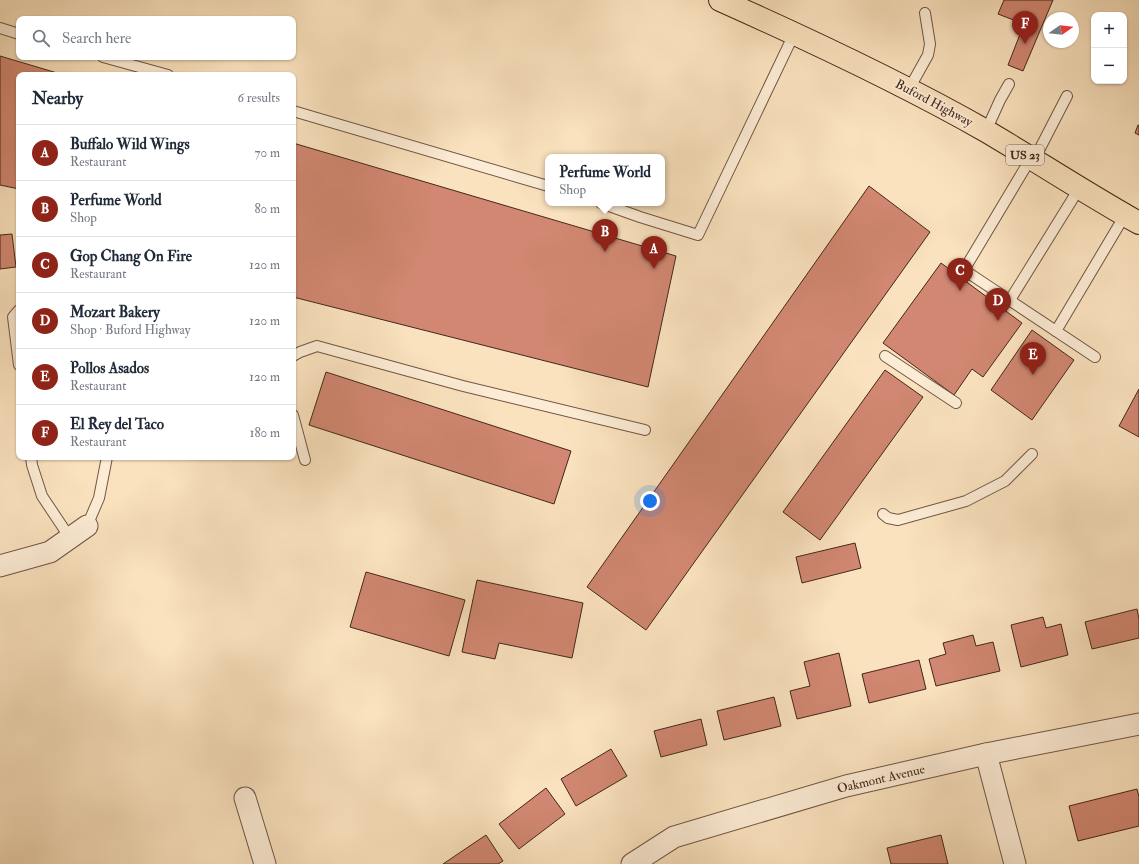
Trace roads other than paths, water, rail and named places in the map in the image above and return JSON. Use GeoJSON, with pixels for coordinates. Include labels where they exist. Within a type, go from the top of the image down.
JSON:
{"type":"FeatureCollection","features":[{"type":"Feature","properties":{"kind":"main road","name":"Buford Highway"},"geometry":{"type":"LineString","coordinates":[[720,0],[909,89],[986,131],[1132,219]]}},
{"type":"Feature","properties":{"kind":"street"},"geometry":{"type":"LineString","coordinates":[[0,566],[50,552],[87,526]]}},
{"type":"Feature","properties":{"kind":"street","name":"Oakmont Avenue"},"geometry":{"type":"LineString","coordinates":[[632,864],[674,837],[846,786],[986,754],[1139,724]]}},
{"type":"Feature","properties":{"kind":"street"},"geometry":{"type":"LineString","coordinates":[[986,754],[1014,864]]}},
{"type":"Feature","properties":{"kind":"street"},"geometry":{"type":"LineString","coordinates":[[245,798],[265,864]]}},
{"type":"Feature","properties":{"kind":"lane"},"geometry":{"type":"LineString","coordinates":[[909,89],[928,55],[930,44],[925,13]]}},
{"type":"Feature","properties":{"kind":"lane"},"geometry":{"type":"LineString","coordinates":[[0,28],[16,33]]}},
{"type":"Feature","properties":{"kind":"lane"},"geometry":{"type":"LineString","coordinates":[[610,206],[698,235],[794,34]]}},
{"type":"Feature","properties":{"kind":"lane"},"geometry":{"type":"LineString","coordinates":[[114,60],[157,72]]}},
{"type":"Feature","properties":{"kind":"lane"},"geometry":{"type":"LineString","coordinates":[[986,131],[1009,84]]}},
{"type":"Feature","properties":{"kind":"lane"},"geometry":{"type":"LineString","coordinates":[[1067,96],[1032,159],[964,270],[1095,357]]}},
{"type":"Feature","properties":{"kind":"lane"},"geometry":{"type":"LineString","coordinates":[[296,113],[545,185]]}},
{"type":"Feature","properties":{"kind":"lane"},"geometry":{"type":"LineString","coordinates":[[1010,300],[1080,187]]}},
{"type":"Feature","properties":{"kind":"lane"},"geometry":{"type":"LineString","coordinates":[[1056,331],[1132,219]]}},
{"type":"Feature","properties":{"kind":"lane"},"geometry":{"type":"LineString","coordinates":[[296,355],[317,346],[463,386],[645,430]]}},
{"type":"Feature","properties":{"kind":"lane"},"geometry":{"type":"LineString","coordinates":[[885,356],[956,403]]}},
{"type":"Feature","properties":{"kind":"lane"},"geometry":{"type":"LineString","coordinates":[[296,426],[305,460]]}},
{"type":"Feature","properties":{"kind":"lane"},"geometry":{"type":"LineString","coordinates":[[883,514],[888,518],[898,520],[966,501],[1005,481],[1032,454]]}},
{"type":"Feature","properties":{"kind":"lane"},"geometry":{"type":"LineString","coordinates":[[31,460],[42,496],[70,538]]}},
{"type":"Feature","properties":{"kind":"lane"},"geometry":{"type":"LineString","coordinates":[[87,526],[98,498],[106,460]]}},
{"type":"Feature","properties":{"kind":"place","name":"El Rey del Taco"},"geometry":{"type":"Point","coordinates":[1025,44]}},
{"type":"Feature","properties":{"kind":"place","name":"Perfume World"},"geometry":{"type":"Point","coordinates":[605,252]}},
{"type":"Feature","properties":{"kind":"place","name":"Buffalo Wild Wings"},"geometry":{"type":"Point","coordinates":[654,269]}},
{"type":"Feature","properties":{"kind":"place","name":"Gop Chang On Fire"},"geometry":{"type":"Point","coordinates":[960,291]}},
{"type":"Feature","properties":{"kind":"place","name":"Mozart Bakery"},"geometry":{"type":"Point","coordinates":[998,321]}},
{"type":"Feature","properties":{"kind":"place","name":"Pollos Asados"},"geometry":{"type":"Point","coordinates":[1033,375]}}]}
